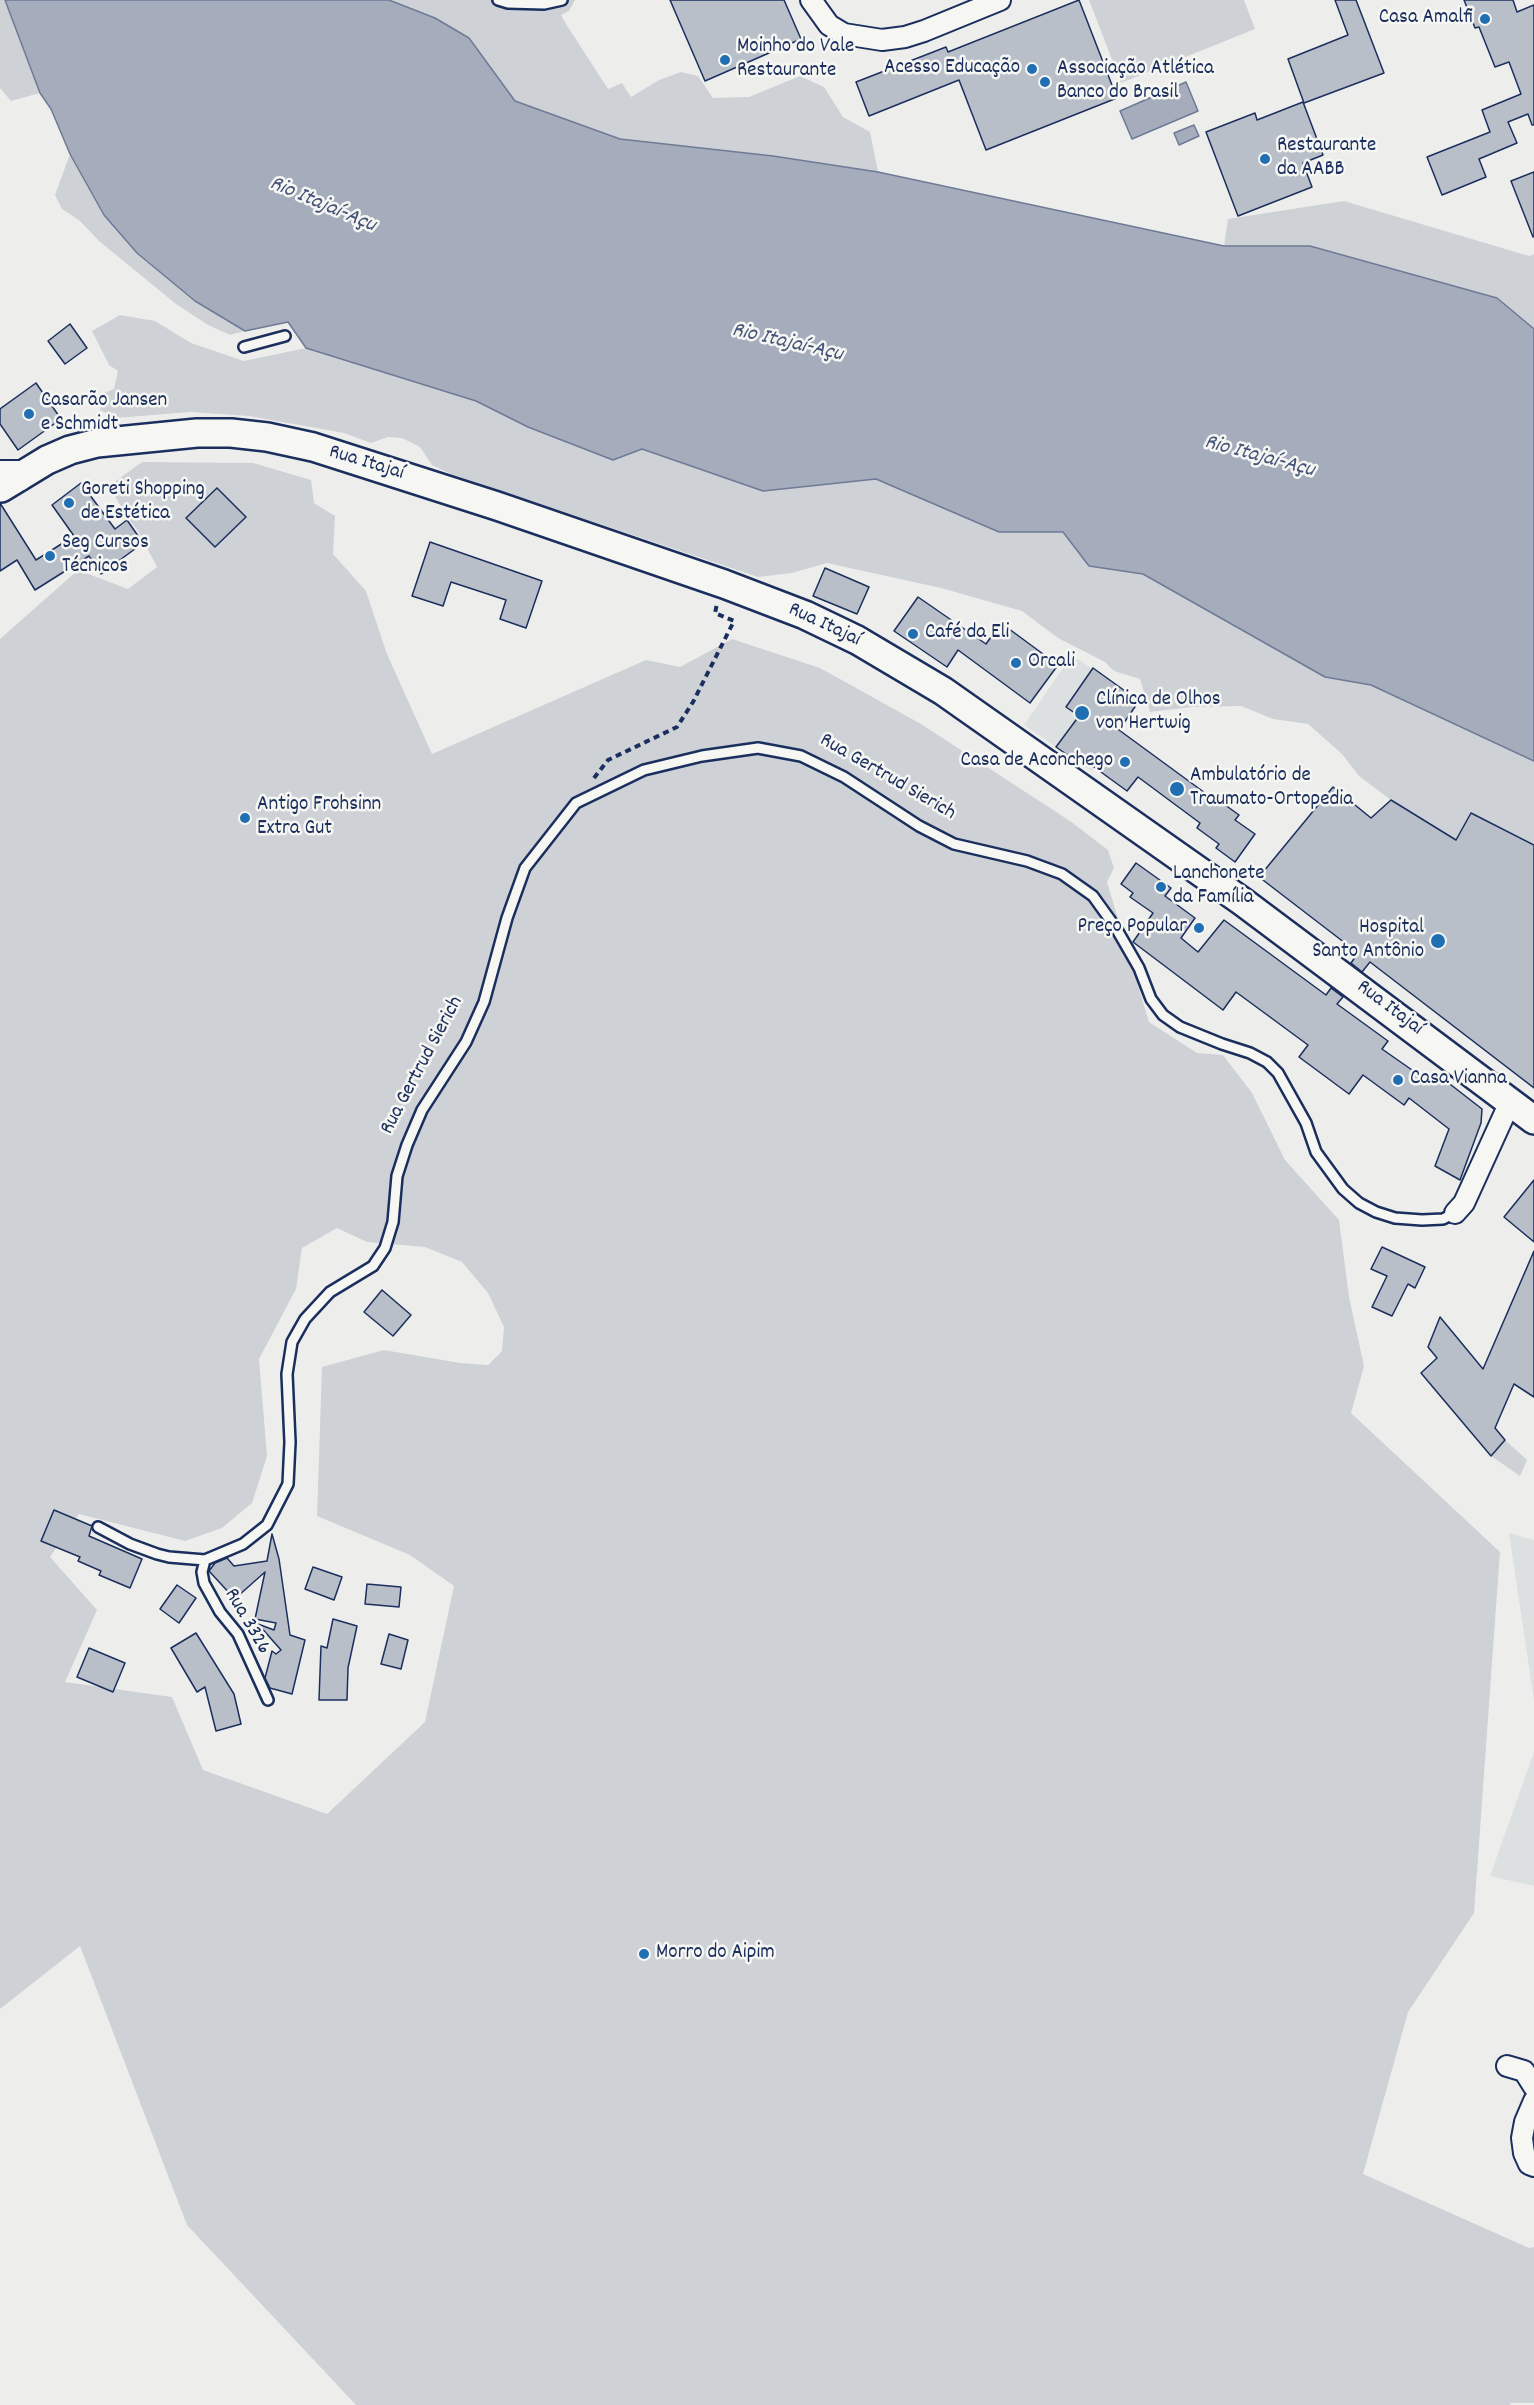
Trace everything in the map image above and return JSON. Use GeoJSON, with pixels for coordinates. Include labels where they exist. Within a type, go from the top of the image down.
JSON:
{"type":"FeatureCollection","features":[{"type":"Feature","properties":{"kind":"main road","name":"Rua Itajaí"},"geometry":{"type":"LineString","coordinates":[[6,480],[70,450],[97,443],[197,433],[231,433],[267,437],[313,447],[497,506],[724,584],[805,615],[857,640],[943,692],[1243,902],[1534,1120]]}},
{"type":"Feature","properties":{"kind":"street"},"geometry":{"type":"LineString","coordinates":[[811,0],[829,25],[844,33],[872,39],[905,37],[1000,0]]}},
{"type":"Feature","properties":{"kind":"street","name":"Rua Gertrud Sierich"},"geometry":{"type":"LineString","coordinates":[[1455,1213],[1464,1203],[1510,1102]]}},
{"type":"Feature","properties":{"kind":"street"},"geometry":{"type":"LineString","coordinates":[[1507,2066],[1524,2071],[1534,2087]]}},
{"type":"Feature","properties":{"kind":"street"},"geometry":{"type":"LineString","coordinates":[[1534,2101],[1525,2122],[1522,2138],[1529,2164],[1534,2166]]}},
{"type":"Feature","properties":{"kind":"lane"},"geometry":{"type":"LineString","coordinates":[[498,0],[508,3],[544,4],[562,0]]}},
{"type":"Feature","properties":{"kind":"lane"},"geometry":{"type":"LineString","coordinates":[[244,347],[285,336]]}},
{"type":"Feature","properties":{"kind":"lane","name":"Rua Gertrud Sierich"},"geometry":{"type":"LineString","coordinates":[[98,1527],[130,1544],[157,1554],[205,1560],[243,1544],[267,1525],[288,1484],[290,1442],[287,1374],[292,1342],[306,1318],[330,1292],[373,1266],[385,1248],[393,1222],[397,1176],[407,1144],[422,1110],[466,1042],[484,1002],[507,918],[525,868],[576,803],[644,770],[702,756],[758,748],[801,756],[844,777],[919,826],[954,844],[1027,861],[1062,874],[1093,896],[1116,928],[1139,968],[1151,999],[1163,1015],[1180,1027],[1250,1053],[1278,1073],[1306,1124],[1316,1152],[1343,1189],[1368,1207],[1395,1218],[1422,1221],[1443,1219],[1455,1213]]}},
{"type":"Feature","properties":{"kind":"lane","name":"Rua 3326"},"geometry":{"type":"LineString","coordinates":[[205,1560],[202,1572],[204,1583],[220,1612],[238,1635],[267,1700]]}},
{"type":"Feature","properties":{"kind":"path"},"geometry":{"type":"LineString","coordinates":[[576,803],[608,760],[677,727],[693,702],[733,622],[734,619],[715,612],[717,601],[727,605]]}},
{"type":"Feature","properties":{"kind":"shaded area"},"geometry":{"type":"Polygon","coordinates":[[[0,0],[5,0],[40,93],[11,101],[0,88],[0,0]]]}},
{"type":"Feature","properties":{"kind":"shaded area"},"geometry":{"type":"Polygon","coordinates":[[[389,0],[575,0],[569,11],[561,15],[566,24],[608,89],[622,83],[631,97],[659,80],[681,72],[698,76],[713,98],[749,97],[800,76],[824,87],[843,117],[870,132],[878,172],[773,156],[620,139],[514,101],[469,38],[435,18],[389,0]]]}},
{"type":"Feature","properties":{"kind":"shaded area"},"geometry":{"type":"Polygon","coordinates":[[[1089,0],[1244,0],[1255,29],[1121,83],[1089,0]]]}},
{"type":"Feature","properties":{"kind":"shaded area"},"geometry":{"type":"Polygon","coordinates":[[[70,154],[88,183],[195,301],[245,331],[230,335],[208,325],[176,304],[99,241],[80,221],[62,209],[55,195],[70,154]]]}},
{"type":"Feature","properties":{"kind":"shaded area"},"geometry":{"type":"Polygon","coordinates":[[[1344,201],[1529,256],[1534,254],[1534,329],[1497,298],[1310,246],[1224,246],[1228,219],[1344,201]]]}},
{"type":"Feature","properties":{"kind":"shaded area"},"geometry":{"type":"Polygon","coordinates":[[[120,315],[155,321],[191,343],[244,361],[306,348],[476,401],[528,427],[613,460],[642,449],[763,491],[876,479],[999,532],[1063,532],[1089,566],[1143,574],[1325,677],[1371,685],[1534,761],[1534,845],[1471,813],[1456,840],[1391,800],[1359,776],[1342,754],[1308,724],[1273,719],[1241,706],[1192,707],[1150,712],[1140,679],[1114,671],[1105,662],[1058,638],[1022,611],[941,588],[827,563],[792,573],[758,577],[451,474],[432,465],[420,447],[402,438],[388,437],[371,443],[344,433],[249,416],[190,412],[116,418],[100,410],[104,393],[114,389],[118,371],[109,365],[92,331],[120,315]]]}},
{"type":"Feature","properties":{"kind":"shaded area"},"geometry":{"type":"Polygon","coordinates":[[[142,462],[253,463],[311,480],[314,503],[335,516],[333,554],[366,591],[387,654],[432,754],[646,660],[680,667],[732,639],[820,668],[921,724],[1070,821],[1108,850],[1114,868],[1107,882],[1149,1022],[1197,1053],[1223,1055],[1252,1093],[1285,1160],[1339,1220],[1349,1297],[1364,1366],[1351,1413],[1500,1552],[1474,1913],[1408,2012],[1363,2174],[1529,2248],[1534,2247],[1534,2403],[1511,2403],[1510,2405],[356,2405],[187,2225],[80,1946],[0,2009],[0,639],[78,570],[128,589],[157,567],[138,531],[109,486],[142,462]],[[337,1228],[302,1248],[296,1289],[259,1359],[267,1456],[252,1503],[222,1528],[185,1541],[79,1514],[50,1557],[97,1610],[65,1682],[172,1697],[203,1770],[327,1814],[425,1722],[454,1586],[410,1555],[317,1516],[322,1367],[384,1350],[460,1363],[488,1365],[502,1351],[504,1327],[488,1293],[462,1262],[425,1247],[367,1242],[337,1228]]]}},
{"type":"Feature","properties":{"kind":"shaded area","name":"Clínica de Olhos von Hertwig"},"geometry":{"type":"Polygon","coordinates":[[[1072,655],[1139,701],[1091,771],[1024,725],[1072,655]]]}},
{"type":"Feature","properties":{"kind":"shaded area"},"geometry":{"type":"Polygon","coordinates":[[[1505,1440],[1527,1460],[1520,1476],[1491,1456],[1505,1440]]]}},
{"type":"Feature","properties":{"kind":"shaded area"},"geometry":{"type":"Polygon","coordinates":[[[1509,1533],[1534,1540],[1534,1701],[1509,1533]]]}},
{"type":"Feature","properties":{"kind":"shaded area"},"geometry":{"type":"Polygon","coordinates":[[[1534,1752],[1534,1886],[1490,1876],[1534,1752]]]}},
{"type":"Feature","properties":{"kind":"water","name":"Rio Itajaí-Açu"},"geometry":{"type":"Polygon","coordinates":[[[5,0],[389,0],[435,18],[469,38],[515,101],[620,139],[773,156],[878,172],[1224,246],[1310,246],[1497,298],[1534,329],[1534,761],[1371,685],[1325,677],[1143,574],[1089,566],[1063,532],[999,532],[876,479],[763,491],[642,449],[613,460],[528,427],[476,401],[306,348],[288,322],[245,331],[195,301],[137,253],[104,215],[70,154],[51,109],[40,93],[5,0]]]}},
{"type":"Feature","properties":{"kind":"water"},"geometry":{"type":"Polygon","coordinates":[[[1186,82],[1198,111],[1132,139],[1120,111],[1186,82]]]}},
{"type":"Feature","properties":{"kind":"water"},"geometry":{"type":"Polygon","coordinates":[[[1194,125],[1199,136],[1179,145],[1174,133],[1194,125]]]}},
{"type":"Feature","properties":{"kind":"building","name":"Moinho do Vale Restaurante"},"geometry":{"type":"Polygon","coordinates":[[[670,0],[784,0],[801,39],[705,81],[670,0]]]}},
{"type":"Feature","properties":{"kind":"building"},"geometry":{"type":"Polygon","coordinates":[[[1079,0],[1117,98],[986,150],[959,80],[869,116],[856,82],[946,47],[948,52],[1079,0]]]}},
{"type":"Feature","properties":{"kind":"building"},"geometry":{"type":"Polygon","coordinates":[[[1335,0],[1356,0],[1384,73],[1304,103],[1288,59],[1348,35],[1335,0]]]}},
{"type":"Feature","properties":{"kind":"building"},"geometry":{"type":"Polygon","coordinates":[[[1464,0],[1513,0],[1517,12],[1534,5],[1534,125],[1528,114],[1508,122],[1517,143],[1479,159],[1486,177],[1442,195],[1427,157],[1490,132],[1482,110],[1521,94],[1509,62],[1495,67],[1479,27],[1475,28],[1464,0]]]}},
{"type":"Feature","properties":{"kind":"building","name":"Restaurante da AABB"},"geometry":{"type":"Polygon","coordinates":[[[1303,102],[1323,155],[1303,163],[1312,187],[1238,216],[1206,132],[1255,113],[1257,120],[1303,102]]]}},
{"type":"Feature","properties":{"kind":"building"},"geometry":{"type":"Polygon","coordinates":[[[1534,172],[1534,236],[1533,237],[1511,181],[1534,172]]]}},
{"type":"Feature","properties":{"kind":"building"},"geometry":{"type":"Polygon","coordinates":[[[70,324],[87,348],[65,364],[48,341],[70,324]]]}},
{"type":"Feature","properties":{"kind":"building","name":"Casarão Jansen e Schmidt"},"geometry":{"type":"Polygon","coordinates":[[[36,383],[61,419],[18,450],[0,424],[0,409],[36,383]]]}},
{"type":"Feature","properties":{"kind":"building"},"geometry":{"type":"Polygon","coordinates":[[[81,483],[115,529],[127,520],[143,543],[101,574],[89,556],[35,590],[17,560],[0,571],[0,503],[36,560],[74,536],[52,505],[81,483]]]}},
{"type":"Feature","properties":{"kind":"building"},"geometry":{"type":"Polygon","coordinates":[[[217,488],[246,517],[215,547],[186,518],[217,488]]]}},
{"type":"Feature","properties":{"kind":"building"},"geometry":{"type":"Polygon","coordinates":[[[430,542],[542,581],[526,628],[500,619],[506,600],[451,582],[443,606],[412,596],[430,542]]]}},
{"type":"Feature","properties":{"kind":"building"},"geometry":{"type":"Polygon","coordinates":[[[825,568],[869,587],[857,614],[813,596],[825,568]]]}},
{"type":"Feature","properties":{"kind":"building"},"geometry":{"type":"Polygon","coordinates":[[[918,597],[986,644],[1001,623],[1058,665],[1030,703],[958,650],[947,667],[894,631],[918,597]]]}},
{"type":"Feature","properties":{"kind":"building"},"geometry":{"type":"Polygon","coordinates":[[[1093,668],[1139,701],[1119,730],[1216,801],[1217,799],[1239,815],[1235,820],[1255,834],[1235,862],[1216,848],[1219,844],[1197,828],[1200,823],[1138,777],[1127,791],[1083,759],[1079,763],[1056,747],[1079,716],[1066,707],[1093,668]]]}},
{"type":"Feature","properties":{"kind":"building","name":"Hospital Santo Antônio"},"geometry":{"type":"Polygon","coordinates":[[[1333,787],[1371,818],[1391,800],[1456,840],[1471,813],[1534,845],[1534,1088],[1370,962],[1362,972],[1351,963],[1358,953],[1259,877],[1333,787]]]}},
{"type":"Feature","properties":{"kind":"building"},"geometry":{"type":"Polygon","coordinates":[[[1136,863],[1171,888],[1165,896],[1195,918],[1181,938],[1198,952],[1224,920],[1326,995],[1331,988],[1343,997],[1337,1004],[1388,1041],[1382,1049],[1432,1084],[1437,1074],[1482,1109],[1481,1123],[1460,1180],[1435,1166],[1449,1129],[1409,1098],[1404,1105],[1363,1075],[1349,1094],[1299,1057],[1308,1045],[1236,992],[1223,1010],[1133,942],[1153,913],[1130,897],[1133,893],[1121,884],[1136,863]]]}},
{"type":"Feature","properties":{"kind":"building"},"geometry":{"type":"Polygon","coordinates":[[[1534,1180],[1534,1242],[1504,1217],[1534,1180]]]}},
{"type":"Feature","properties":{"kind":"building"},"geometry":{"type":"Polygon","coordinates":[[[1382,1247],[1425,1267],[1415,1288],[1408,1284],[1392,1316],[1372,1307],[1387,1276],[1371,1269],[1382,1247]]]}},
{"type":"Feature","properties":{"kind":"building"},"geometry":{"type":"Polygon","coordinates":[[[1534,1251],[1534,1397],[1514,1384],[1495,1428],[1505,1440],[1491,1456],[1421,1373],[1437,1358],[1428,1347],[1440,1317],[1483,1369],[1534,1251]]]}},
{"type":"Feature","properties":{"kind":"building"},"geometry":{"type":"Polygon","coordinates":[[[382,1290],[411,1315],[393,1336],[364,1312],[382,1290]]]}},
{"type":"Feature","properties":{"kind":"building"},"geometry":{"type":"Polygon","coordinates":[[[54,1510],[92,1526],[89,1536],[142,1559],[130,1588],[99,1575],[101,1571],[78,1561],[80,1557],[41,1541],[54,1510]]]}},
{"type":"Feature","properties":{"kind":"building"},"geometry":{"type":"Polygon","coordinates":[[[272,1534],[279,1559],[290,1635],[305,1640],[292,1694],[270,1688],[265,1678],[272,1651],[276,1654],[281,1650],[258,1624],[274,1630],[276,1623],[255,1619],[265,1572],[238,1596],[232,1596],[209,1571],[215,1563],[227,1558],[234,1566],[267,1561],[272,1534]]]}},
{"type":"Feature","properties":{"kind":"building"},"geometry":{"type":"Polygon","coordinates":[[[313,1567],[342,1577],[334,1600],[305,1589],[313,1567]]]}},
{"type":"Feature","properties":{"kind":"building"},"geometry":{"type":"Polygon","coordinates":[[[367,1584],[401,1587],[399,1607],[365,1604],[367,1584]]]}},
{"type":"Feature","properties":{"kind":"building"},"geometry":{"type":"Polygon","coordinates":[[[177,1585],[196,1598],[179,1623],[160,1609],[177,1585]]]}},
{"type":"Feature","properties":{"kind":"building"},"geometry":{"type":"Polygon","coordinates":[[[333,1619],[357,1626],[348,1668],[347,1700],[319,1700],[321,1646],[327,1648],[333,1619]]]}},
{"type":"Feature","properties":{"kind":"building"},"geometry":{"type":"Polygon","coordinates":[[[196,1633],[234,1694],[241,1724],[216,1731],[205,1687],[197,1692],[171,1648],[196,1633]]]}},
{"type":"Feature","properties":{"kind":"building"},"geometry":{"type":"Polygon","coordinates":[[[389,1634],[408,1640],[401,1669],[381,1664],[389,1634]]]}},
{"type":"Feature","properties":{"kind":"building"},"geometry":{"type":"Polygon","coordinates":[[[89,1648],[125,1663],[113,1692],[77,1677],[89,1648]]]}},
{"type":"Feature","properties":{"kind":"place","name":"Casa Amalfi"},"geometry":{"type":"Point","coordinates":[1485,19]}},
{"type":"Feature","properties":{"kind":"place","name":"Moinho do Vale Restaurante"},"geometry":{"type":"Point","coordinates":[725,60]}},
{"type":"Feature","properties":{"kind":"place","name":"Acesso Educação"},"geometry":{"type":"Point","coordinates":[1032,69]}},
{"type":"Feature","properties":{"kind":"place","name":"Associação Atlética Banco do Brasil"},"geometry":{"type":"Point","coordinates":[1045,82]}},
{"type":"Feature","properties":{"kind":"place","name":"Restaurante da AABB"},"geometry":{"type":"Point","coordinates":[1265,159]}},
{"type":"Feature","properties":{"kind":"place","name":"Casarão Jansen e Schmidt"},"geometry":{"type":"Point","coordinates":[29,414]}},
{"type":"Feature","properties":{"kind":"place","name":"Goreti Shopping de Estética"},"geometry":{"type":"Point","coordinates":[69,503]}},
{"type":"Feature","properties":{"kind":"place","name":"Seg Cursos Técnicos"},"geometry":{"type":"Point","coordinates":[50,556]}},
{"type":"Feature","properties":{"kind":"place","name":"Café da Eli"},"geometry":{"type":"Point","coordinates":[913,634]}},
{"type":"Feature","properties":{"kind":"place","name":"Orcali"},"geometry":{"type":"Point","coordinates":[1016,663]}},
{"type":"Feature","properties":{"kind":"place","name":"Clínica de Olhos von Hertwig"},"geometry":{"type":"Point","coordinates":[1082,713]}},
{"type":"Feature","properties":{"kind":"place","name":"Casa de Aconchego"},"geometry":{"type":"Point","coordinates":[1125,762]}},
{"type":"Feature","properties":{"kind":"place","name":"Ambulatório de Traumato-Ortopedia"},"geometry":{"type":"Point","coordinates":[1177,789]}},
{"type":"Feature","properties":{"kind":"place","name":"Antigo Frohsinn Extra Gut"},"geometry":{"type":"Point","coordinates":[245,818]}},
{"type":"Feature","properties":{"kind":"place","name":"Lanchonete da Família"},"geometry":{"type":"Point","coordinates":[1161,887]}},
{"type":"Feature","properties":{"kind":"place","name":"Preço Popular"},"geometry":{"type":"Point","coordinates":[1199,928]}},
{"type":"Feature","properties":{"kind":"place","name":"Hospital Santo Antônio"},"geometry":{"type":"Point","coordinates":[1438,941]}},
{"type":"Feature","properties":{"kind":"place","name":"Casa Vianna"},"geometry":{"type":"Point","coordinates":[1398,1080]}},
{"type":"Feature","properties":{"kind":"place","name":"Morro do Aipim"},"geometry":{"type":"Point","coordinates":[644,1954]}}]}
